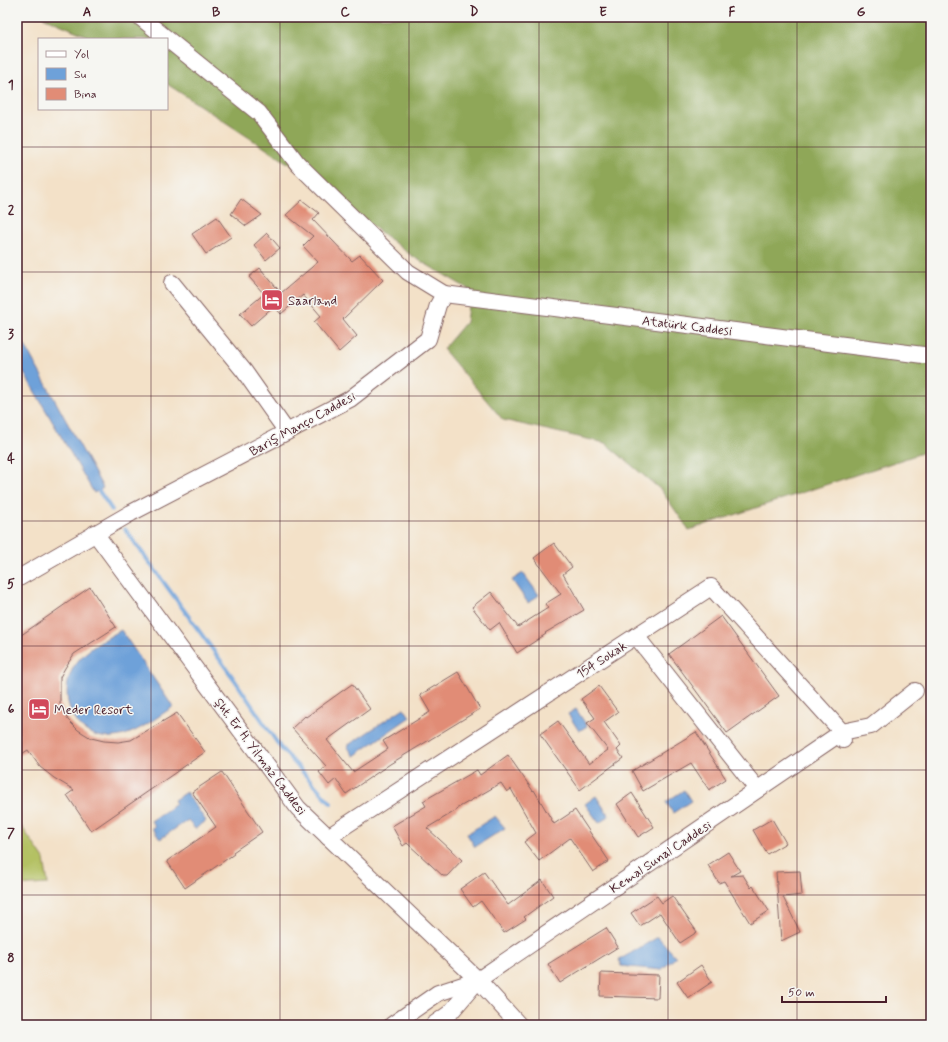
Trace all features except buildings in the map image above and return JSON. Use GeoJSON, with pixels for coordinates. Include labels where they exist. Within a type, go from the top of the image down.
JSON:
{"type":"FeatureCollection","features":[{"type":"Feature","properties":{"kind":"street"},"geometry":{"type":"LineString","coordinates":[[140,17],[166,38]]}},
{"type":"Feature","properties":{"kind":"street"},"geometry":{"type":"LineString","coordinates":[[168,40],[259,113],[298,164],[408,272],[444,294]]}},
{"type":"Feature","properties":{"kind":"street"},"geometry":{"type":"LineString","coordinates":[[172,283],[244,371],[287,432]]}},
{"type":"Feature","properties":{"kind":"street","name":"Atatürk Caddesi"},"geometry":{"type":"LineString","coordinates":[[444,294],[931,356]]}},
{"type":"Feature","properties":{"kind":"street","name":"Bariş Manço Caddesi"},"geometry":{"type":"LineString","coordinates":[[17,579],[95,533],[350,399],[428,339],[438,305],[444,294]]}},
{"type":"Feature","properties":{"kind":"street","name":"Şht. Er H. Yilmaz Caddesi"},"geometry":{"type":"LineString","coordinates":[[95,533],[298,808],[478,980],[519,1025]]}},
{"type":"Feature","properties":{"kind":"street","name":"154 Sokak"},"geometry":{"type":"LineString","coordinates":[[328,837],[711,588],[842,736]]}},
{"type":"Feature","properties":{"kind":"street"},"geometry":{"type":"LineString","coordinates":[[636,636],[758,789]]}},
{"type":"Feature","properties":{"kind":"street"},"geometry":{"type":"LineString","coordinates":[[842,736],[871,726],[915,692]]}},
{"type":"Feature","properties":{"kind":"street","name":"Kemal Sunal Caddesi"},"geometry":{"type":"LineString","coordinates":[[432,1025],[450,1012],[478,980],[758,789],[842,736]]}},
{"type":"Feature","properties":{"kind":"street","name":"Kemal Sunal Caddesi"},"geometry":{"type":"LineString","coordinates":[[392,1025],[438,993],[478,980]]}},
{"type":"Feature","properties":{"kind":"green space"},"geometry":{"type":"Polygon","coordinates":[[[43,17],[931,17],[931,450],[689,530],[661,490],[605,443],[503,420],[443,349],[466,322],[470,290],[412,256],[300,171],[168,85],[168,38],[92,38],[43,17]]]}},
{"type":"Feature","properties":{"kind":"green space"},"geometry":{"type":"Polygon","coordinates":[[[17,820],[44,859],[48,884],[17,886],[17,820]]]}},
{"type":"Feature","properties":{"kind":"water"},"geometry":{"type":"Polygon","coordinates":[[[17,331],[103,488],[94,493],[17,361],[17,331]]]}},
{"type":"Feature","properties":{"kind":"water"},"geometry":{"type":"Polygon","coordinates":[[[523,573],[539,595],[528,603],[512,580],[523,573]]]}},
{"type":"Feature","properties":{"kind":"water"},"geometry":{"type":"Polygon","coordinates":[[[121,630],[173,707],[138,730],[122,736],[100,736],[88,732],[78,724],[68,701],[67,688],[70,674],[81,657],[86,652],[121,630]]]}},
{"type":"Feature","properties":{"kind":"water"},"geometry":{"type":"Polygon","coordinates":[[[404,708],[410,717],[354,756],[347,746],[404,708]]]}},
{"type":"Feature","properties":{"kind":"water"},"geometry":{"type":"Polygon","coordinates":[[[576,709],[587,726],[579,731],[568,714],[576,709]]]}},
{"type":"Feature","properties":{"kind":"water"},"geometry":{"type":"Polygon","coordinates":[[[684,790],[691,801],[673,813],[666,802],[684,790]]]}},
{"type":"Feature","properties":{"kind":"water"},"geometry":{"type":"Polygon","coordinates":[[[186,792],[206,821],[195,829],[188,820],[160,839],[152,828],[155,826],[151,821],[176,804],[174,800],[186,792]]]}},
{"type":"Feature","properties":{"kind":"water"},"geometry":{"type":"Polygon","coordinates":[[[596,796],[609,816],[599,823],[585,804],[596,796]]]}},
{"type":"Feature","properties":{"kind":"water"},"geometry":{"type":"Polygon","coordinates":[[[495,816],[505,828],[475,847],[467,834],[495,816]]]}},
{"type":"Feature","properties":{"kind":"water"},"geometry":{"type":"Polygon","coordinates":[[[658,937],[676,957],[661,970],[621,966],[619,960],[658,937]]]}},
{"type":"Feature","properties":{"kind":"waterway"},"geometry":{"type":"LineString","coordinates":[[99,491],[112,510]]}},
{"type":"Feature","properties":{"kind":"waterway"},"geometry":{"type":"LineString","coordinates":[[125,529],[234,679],[280,747],[331,803]]}},
{"type":"Feature","properties":{"kind":"place","name":"Saarland"},"geometry":{"type":"Point","coordinates":[272,300]}},
{"type":"Feature","properties":{"kind":"place","name":"Meder Resort"},"geometry":{"type":"Point","coordinates":[39,709]}}]}
